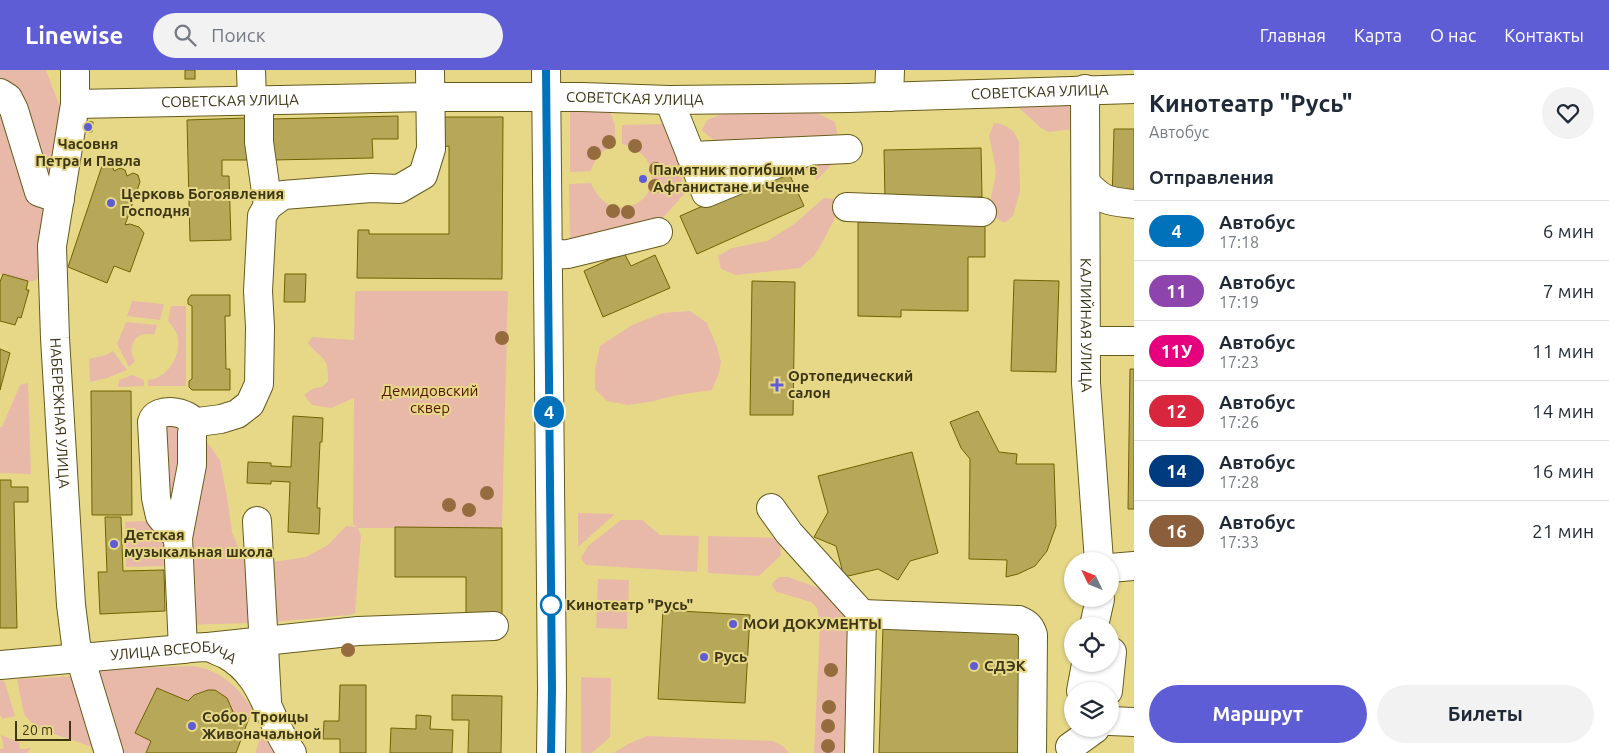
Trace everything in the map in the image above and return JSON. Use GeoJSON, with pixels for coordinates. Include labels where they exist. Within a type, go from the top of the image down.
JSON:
{"type":"FeatureCollection","features":[{"type":"Feature","properties":{"kind":"street","name":"НАБЕРЕЖНАЯ УЛИЦА"},"geometry":{"type":"LineString","coordinates":[[75,70],[75,104],[52,246],[55,338],[70,605],[76,644],[109,753]]}},
{"type":"Feature","properties":{"kind":"street"},"geometry":{"type":"LineString","coordinates":[[251,70],[268,206]]}},
{"type":"Feature","properties":{"kind":"street"},"geometry":{"type":"LineString","coordinates":[[430,70],[431,149],[423,176],[399,189],[371,188],[283,195],[268,206],[262,216],[259,250],[259,384],[250,404],[238,414],[195,424],[192,433],[192,465],[178,538],[180,612],[195,648],[358,631],[494,626]]}},
{"type":"Feature","properties":{"kind":"street"},"geometry":{"type":"LineString","coordinates":[[546,70],[551,753]]}},
{"type":"Feature","properties":{"kind":"street"},"geometry":{"type":"LineString","coordinates":[[889,97],[890,70]]}},
{"type":"Feature","properties":{"kind":"street","name":"СОВЕТСКАЯ УЛИЦА"},"geometry":{"type":"LineString","coordinates":[[75,104],[546,97],[669,100],[889,97],[1085,89],[1134,89]]}},
{"type":"Feature","properties":{"kind":"street","name":"КАЛИЙНАЯ УЛИЦА"},"geometry":{"type":"LineString","coordinates":[[1085,89],[1086,384],[1098,552]]}},
{"type":"Feature","properties":{"kind":"street"},"geometry":{"type":"LineString","coordinates":[[0,93],[8,98],[14,110],[39,192],[60,199]]}},
{"type":"Feature","properties":{"kind":"street"},"geometry":{"type":"LineString","coordinates":[[669,100],[706,193],[808,151]]}},
{"type":"Feature","properties":{"kind":"street"},"geometry":{"type":"LineString","coordinates":[[691,156],[848,149]]}},
{"type":"Feature","properties":{"kind":"street"},"geometry":{"type":"LineString","coordinates":[[1086,183],[1100,198],[1114,202],[1134,204]]}},
{"type":"Feature","properties":{"kind":"street"},"geometry":{"type":"LineString","coordinates":[[847,207],[982,212]]}},
{"type":"Feature","properties":{"kind":"street"},"geometry":{"type":"LineString","coordinates":[[548,255],[568,254],[658,232]]}},
{"type":"Feature","properties":{"kind":"street"},"geometry":{"type":"LineString","coordinates":[[1086,341],[1134,341]]}},
{"type":"Feature","properties":{"kind":"street"},"geometry":{"type":"LineString","coordinates":[[178,538],[160,516],[156,498],[152,422],[154,416],[160,413],[183,414],[195,424]]}},
{"type":"Feature","properties":{"kind":"street"},"geometry":{"type":"LineString","coordinates":[[771,508],[789,533],[862,614],[859,753]]}},
{"type":"Feature","properties":{"kind":"street"},"geometry":{"type":"LineString","coordinates":[[257,521],[267,702]]}},
{"type":"Feature","properties":{"kind":"street"},"geometry":{"type":"LineString","coordinates":[[1119,567],[1134,566]]}},
{"type":"Feature","properties":{"kind":"street"},"geometry":{"type":"LineString","coordinates":[[862,614],[953,616],[1020,620],[1025,622],[1033,635],[1032,753]]}},
{"type":"Feature","properties":{"kind":"street"},"geometry":{"type":"LineString","coordinates":[[267,702],[273,676],[281,658],[295,642],[305,637]]}},
{"type":"Feature","properties":{"kind":"street","name":"УЛИЦА ВСЕОБУЧА"},"geometry":{"type":"LineString","coordinates":[[0,665],[195,648],[229,657],[242,666],[259,687],[278,730],[292,753]]}},
{"type":"Feature","properties":{"kind":"street"},"geometry":{"type":"LineString","coordinates":[[1119,722],[1134,722]]}},
{"type":"Feature","properties":{"kind":"green space"},"geometry":{"type":"Polygon","coordinates":[[[0,70],[46,70],[68,128],[56,193],[0,81],[0,70]]]}},
{"type":"Feature","properties":{"kind":"green space"},"geometry":{"type":"Polygon","coordinates":[[[0,93],[56,198],[41,277],[26,282],[0,274],[0,93]]]}},
{"type":"Feature","properties":{"kind":"green space"},"geometry":{"type":"Polygon","coordinates":[[[1067,105],[1073,109],[1073,129],[1049,132],[1041,128],[1018,107],[1067,105]]]}},
{"type":"Feature","properties":{"kind":"green space"},"geometry":{"type":"Polygon","coordinates":[[[730,111],[817,113],[835,122],[838,137],[833,163],[817,180],[799,165],[735,150],[712,139],[702,130],[707,120],[730,111]]]}},
{"type":"Feature","properties":{"kind":"green space"},"geometry":{"type":"Polygon","coordinates":[[[570,112],[610,112],[615,125],[615,145],[606,149],[600,155],[591,171],[570,172],[570,112]]]}},
{"type":"Feature","properties":{"kind":"green space"},"geometry":{"type":"Polygon","coordinates":[[[994,123],[1010,128],[1019,142],[1020,191],[1013,216],[1004,223],[992,215],[990,203],[996,173],[989,136],[994,123]]]}},
{"type":"Feature","properties":{"kind":"green space"},"geometry":{"type":"Polygon","coordinates":[[[670,124],[685,193],[661,220],[570,241],[569,184],[591,183],[600,197],[610,205],[622,207],[634,205],[643,199],[650,189],[652,177],[649,164],[644,157],[631,147],[622,144],[622,125],[670,124]]]}},
{"type":"Feature","properties":{"kind":"green space"},"geometry":{"type":"Polygon","coordinates":[[[824,198],[838,199],[838,212],[814,256],[800,268],[736,275],[721,269],[718,256],[732,248],[767,241],[793,225],[824,198]]]}},
{"type":"Feature","properties":{"kind":"green space","name":"Демидовский сквер"},"geometry":{"type":"Polygon","coordinates":[[[355,291],[508,291],[502,528],[358,528],[361,536],[355,613],[273,622],[273,562],[306,557],[328,545],[346,526],[357,527],[353,524],[354,398],[331,408],[312,405],[304,395],[314,388],[322,387],[328,381],[326,362],[308,343],[312,337],[354,340],[355,291]]]}},
{"type":"Feature","properties":{"kind":"green space"},"geometry":{"type":"Polygon","coordinates":[[[132,301],[164,304],[160,320],[127,316],[132,301]]]}},
{"type":"Feature","properties":{"kind":"green space"},"geometry":{"type":"Polygon","coordinates":[[[171,306],[186,306],[186,386],[148,386],[148,380],[162,375],[168,370],[176,357],[178,349],[177,334],[168,321],[171,306]]]}},
{"type":"Feature","properties":{"kind":"green space"},"geometry":{"type":"Polygon","coordinates":[[[690,311],[707,323],[717,347],[721,362],[712,390],[628,405],[607,401],[595,389],[595,370],[600,346],[632,325],[663,313],[690,311]]]}},
{"type":"Feature","properties":{"kind":"green space"},"geometry":{"type":"Polygon","coordinates":[[[126,322],[157,325],[154,335],[142,335],[134,340],[132,355],[135,361],[129,367],[117,344],[126,322]]]}},
{"type":"Feature","properties":{"kind":"green space"},"geometry":{"type":"Polygon","coordinates":[[[113,351],[127,370],[90,382],[89,359],[106,355],[113,351]]]}},
{"type":"Feature","properties":{"kind":"green space"},"geometry":{"type":"Polygon","coordinates":[[[132,375],[144,380],[144,386],[118,387],[119,380],[132,375]]]}},
{"type":"Feature","properties":{"kind":"green space"},"geometry":{"type":"Polygon","coordinates":[[[28,383],[31,474],[0,473],[0,427],[2,427],[20,385],[28,383]]]}},
{"type":"Feature","properties":{"kind":"green space"},"geometry":{"type":"Polygon","coordinates":[[[164,418],[176,418],[183,432],[170,520],[164,418]]]}},
{"type":"Feature","properties":{"kind":"green space"},"geometry":{"type":"Polygon","coordinates":[[[204,438],[220,460],[232,532],[240,552],[254,559],[249,623],[186,625],[183,548],[204,438]]]}},
{"type":"Feature","properties":{"kind":"green space"},"geometry":{"type":"Polygon","coordinates":[[[578,513],[615,514],[578,547],[578,513]]]}},
{"type":"Feature","properties":{"kind":"green space"},"geometry":{"type":"Polygon","coordinates":[[[621,520],[642,520],[660,535],[699,536],[697,572],[586,565],[581,558],[588,546],[621,520]]]}},
{"type":"Feature","properties":{"kind":"green space"},"geometry":{"type":"Polygon","coordinates":[[[125,522],[155,522],[164,532],[166,566],[126,567],[125,522]]]}},
{"type":"Feature","properties":{"kind":"green space"},"geometry":{"type":"Polygon","coordinates":[[[708,536],[779,538],[781,555],[759,576],[708,573],[708,536]]]}},
{"type":"Feature","properties":{"kind":"green space"},"geometry":{"type":"Polygon","coordinates":[[[779,577],[788,577],[816,587],[828,596],[850,624],[849,753],[814,753],[820,626],[817,608],[811,602],[777,592],[772,586],[773,582],[779,577]]]}},
{"type":"Feature","properties":{"kind":"green space"},"geometry":{"type":"Polygon","coordinates":[[[598,579],[629,580],[627,629],[596,628],[598,579]]]}},
{"type":"Feature","properties":{"kind":"green space"},"geometry":{"type":"Polygon","coordinates":[[[192,666],[211,671],[234,686],[252,708],[249,718],[234,714],[226,699],[216,691],[202,692],[188,701],[157,688],[135,733],[151,741],[146,753],[115,753],[96,672],[105,669],[192,666]]]}},
{"type":"Feature","properties":{"kind":"green space"},"geometry":{"type":"Polygon","coordinates":[[[77,676],[98,749],[36,728],[24,714],[17,679],[77,676]]]}},
{"type":"Feature","properties":{"kind":"green space"},"geometry":{"type":"Polygon","coordinates":[[[581,677],[611,678],[610,737],[592,753],[581,753],[581,677]]]}},
{"type":"Feature","properties":{"kind":"green space"},"geometry":{"type":"Polygon","coordinates":[[[0,680],[5,683],[15,716],[2,719],[0,715],[0,680]]]}},
{"type":"Feature","properties":{"kind":"green space"},"geometry":{"type":"Polygon","coordinates":[[[263,730],[278,753],[255,753],[263,730]]]}},
{"type":"Feature","properties":{"kind":"green space"},"geometry":{"type":"Polygon","coordinates":[[[1,735],[19,742],[20,749],[31,748],[27,753],[0,753],[0,749],[4,748],[1,735]]]}},
{"type":"Feature","properties":{"kind":"green space"},"geometry":{"type":"Polygon","coordinates":[[[647,736],[773,741],[783,746],[789,753],[614,753],[628,744],[647,736]]]}},
{"type":"Feature","properties":{"kind":"building"},"geometry":{"type":"Polygon","coordinates":[[[185,70],[195,70],[195,79],[185,79],[185,70]]]}},
{"type":"Feature","properties":{"kind":"building"},"geometry":{"type":"Polygon","coordinates":[[[398,116],[398,139],[372,139],[373,158],[272,160],[271,119],[398,116]]]}},
{"type":"Feature","properties":{"kind":"building"},"geometry":{"type":"Polygon","coordinates":[[[440,117],[503,117],[502,279],[357,278],[358,230],[369,230],[369,234],[449,234],[449,146],[440,147],[440,117]]]}},
{"type":"Feature","properties":{"kind":"building"},"geometry":{"type":"Polygon","coordinates":[[[246,118],[247,160],[222,160],[222,176],[229,176],[231,240],[190,241],[187,120],[246,118]]]}},
{"type":"Feature","properties":{"kind":"building","name":"Часовня Петра и Павла"},"geometry":{"type":"Polygon","coordinates":[[[83,121],[93,122],[92,132],[83,131],[83,121]]]}},
{"type":"Feature","properties":{"kind":"building"},"geometry":{"type":"Polygon","coordinates":[[[1114,129],[1134,129],[1134,203],[1112,202],[1114,129]]]}},
{"type":"Feature","properties":{"kind":"building"},"geometry":{"type":"Polygon","coordinates":[[[981,148],[982,197],[885,199],[884,150],[981,148]]]}},
{"type":"Feature","properties":{"kind":"building","name":"Церковь Богоявления Господня"},"geometry":{"type":"Polygon","coordinates":[[[104,163],[112,165],[114,171],[120,168],[125,170],[127,176],[133,173],[138,175],[140,182],[125,225],[130,224],[139,227],[144,233],[130,272],[114,266],[107,283],[68,267],[104,163]]]}},
{"type":"Feature","properties":{"kind":"building"},"geometry":{"type":"Polygon","coordinates":[[[787,169],[804,206],[697,254],[680,216],[787,169]]]}},
{"type":"Feature","properties":{"kind":"building"},"geometry":{"type":"Polygon","coordinates":[[[858,222],[985,223],[985,257],[968,257],[968,311],[901,310],[901,317],[858,316],[858,222]]]}},
{"type":"Feature","properties":{"kind":"building"},"geometry":{"type":"Polygon","coordinates":[[[624,253],[631,266],[655,255],[670,288],[603,317],[584,271],[624,253]]]}},
{"type":"Feature","properties":{"kind":"building"},"geometry":{"type":"Polygon","coordinates":[[[3,274],[28,281],[26,290],[29,290],[21,318],[18,317],[15,325],[0,321],[0,282],[3,274]]]}},
{"type":"Feature","properties":{"kind":"building"},"geometry":{"type":"Polygon","coordinates":[[[285,274],[306,274],[305,302],[284,302],[285,274]]]}},
{"type":"Feature","properties":{"kind":"building"},"geometry":{"type":"Polygon","coordinates":[[[1014,280],[1059,281],[1056,372],[1011,371],[1014,280]]]}},
{"type":"Feature","properties":{"kind":"building"},"geometry":{"type":"Polygon","coordinates":[[[752,281],[795,282],[793,415],[750,415],[752,281]]]}},
{"type":"Feature","properties":{"kind":"building"},"geometry":{"type":"Polygon","coordinates":[[[191,295],[230,295],[230,316],[225,316],[226,369],[230,369],[230,390],[192,390],[189,387],[189,381],[192,379],[192,306],[188,304],[188,299],[191,295]]]}},
{"type":"Feature","properties":{"kind":"building"},"geometry":{"type":"Polygon","coordinates":[[[0,349],[10,353],[0,390],[0,349]]]}},
{"type":"Feature","properties":{"kind":"building"},"geometry":{"type":"Polygon","coordinates":[[[1130,369],[1134,369],[1134,509],[1128,509],[1130,369]]]}},
{"type":"Feature","properties":{"kind":"building"},"geometry":{"type":"Polygon","coordinates":[[[91,391],[131,391],[132,515],[92,515],[91,391]]]}},
{"type":"Feature","properties":{"kind":"building"},"geometry":{"type":"Polygon","coordinates":[[[978,411],[999,452],[1017,454],[1016,464],[1054,464],[1056,526],[1047,551],[1035,566],[1006,577],[1007,560],[969,559],[970,459],[961,448],[950,422],[978,411]]]}},
{"type":"Feature","properties":{"kind":"building"},"geometry":{"type":"Polygon","coordinates":[[[293,416],[323,418],[317,508],[320,508],[319,534],[288,532],[290,482],[271,481],[271,484],[247,483],[248,462],[271,463],[271,466],[291,467],[293,416]]]}},
{"type":"Feature","properties":{"kind":"building"},"geometry":{"type":"Polygon","coordinates":[[[912,452],[938,553],[910,561],[898,580],[878,569],[844,577],[836,546],[814,537],[828,512],[818,476],[912,452]]]}},
{"type":"Feature","properties":{"kind":"building"},"geometry":{"type":"Polygon","coordinates":[[[0,480],[11,480],[11,487],[28,487],[28,502],[14,502],[17,628],[0,628],[0,480]]]}},
{"type":"Feature","properties":{"kind":"building","name":"Детская музыкальная школа"},"geometry":{"type":"Polygon","coordinates":[[[105,517],[121,517],[123,571],[164,570],[165,611],[100,614],[98,572],[107,572],[105,517]]]}},
{"type":"Feature","properties":{"kind":"building"},"geometry":{"type":"Polygon","coordinates":[[[395,527],[502,528],[502,615],[466,615],[466,577],[395,577],[395,527]]]}},
{"type":"Feature","properties":{"kind":"building","name":"Русь"},"geometry":{"type":"Polygon","coordinates":[[[663,610],[750,615],[745,703],[658,699],[663,610]]]}},
{"type":"Feature","properties":{"kind":"building"},"geometry":{"type":"Polygon","coordinates":[[[883,626],[1024,631],[1020,753],[879,753],[883,626]]]}},
{"type":"Feature","properties":{"kind":"building"},"geometry":{"type":"Polygon","coordinates":[[[340,685],[366,685],[366,753],[340,753],[340,739],[323,739],[324,721],[339,721],[340,685]]]}},
{"type":"Feature","properties":{"kind":"building","name":"Собор Троицы Живоначальной"},"geometry":{"type":"Polygon","coordinates":[[[157,688],[188,701],[194,695],[208,690],[215,690],[227,698],[234,714],[249,718],[236,753],[146,753],[151,741],[135,733],[157,688]]]}},
{"type":"Feature","properties":{"kind":"building"},"geometry":{"type":"Polygon","coordinates":[[[452,695],[502,696],[501,753],[468,753],[469,720],[452,720],[452,695]]]}},
{"type":"Feature","properties":{"kind":"building"},"geometry":{"type":"Polygon","coordinates":[[[416,715],[431,716],[430,729],[453,730],[452,753],[390,753],[391,728],[416,729],[416,715]]]}},
{"type":"Feature","properties":{"kind":"bus line","name":"4"},"geometry":{"type":"LineString","coordinates":[[546,70],[551,753]]}},
{"type":"Feature","properties":{"kind":"place","name":"Часовня Петра и Павла"},"geometry":{"type":"Point","coordinates":[88,127]}},
{"type":"Feature","properties":{"kind":"place","name":"Памятник погибшим в Афганистане и Чечне"},"geometry":{"type":"Point","coordinates":[643,179]}},
{"type":"Feature","properties":{"kind":"place","name":"Церковь Богоявления Господня"},"geometry":{"type":"Point","coordinates":[111,203]}},
{"type":"Feature","properties":{"kind":"place","name":"Ортопедический салон"},"geometry":{"type":"Point","coordinates":[777,385]}},
{"type":"Feature","properties":{"kind":"place","name":"Детская музыкальная школа"},"geometry":{"type":"Point","coordinates":[114,544]}},
{"type":"Feature","properties":{"kind":"place","name":"Кинотеатр \"Русь\""},"geometry":{"type":"Point","coordinates":[551,605]}},
{"type":"Feature","properties":{"kind":"place","name":"МОИ ДОКУМЕНТЫ"},"geometry":{"type":"Point","coordinates":[733,624]}},
{"type":"Feature","properties":{"kind":"place","name":"Русь"},"geometry":{"type":"Point","coordinates":[704,657]}},
{"type":"Feature","properties":{"kind":"place","name":"СДЭК"},"geometry":{"type":"Point","coordinates":[974,666]}},
{"type":"Feature","properties":{"kind":"place","name":"Собор Троицы Живоначальной"},"geometry":{"type":"Point","coordinates":[192,726]}}]}
